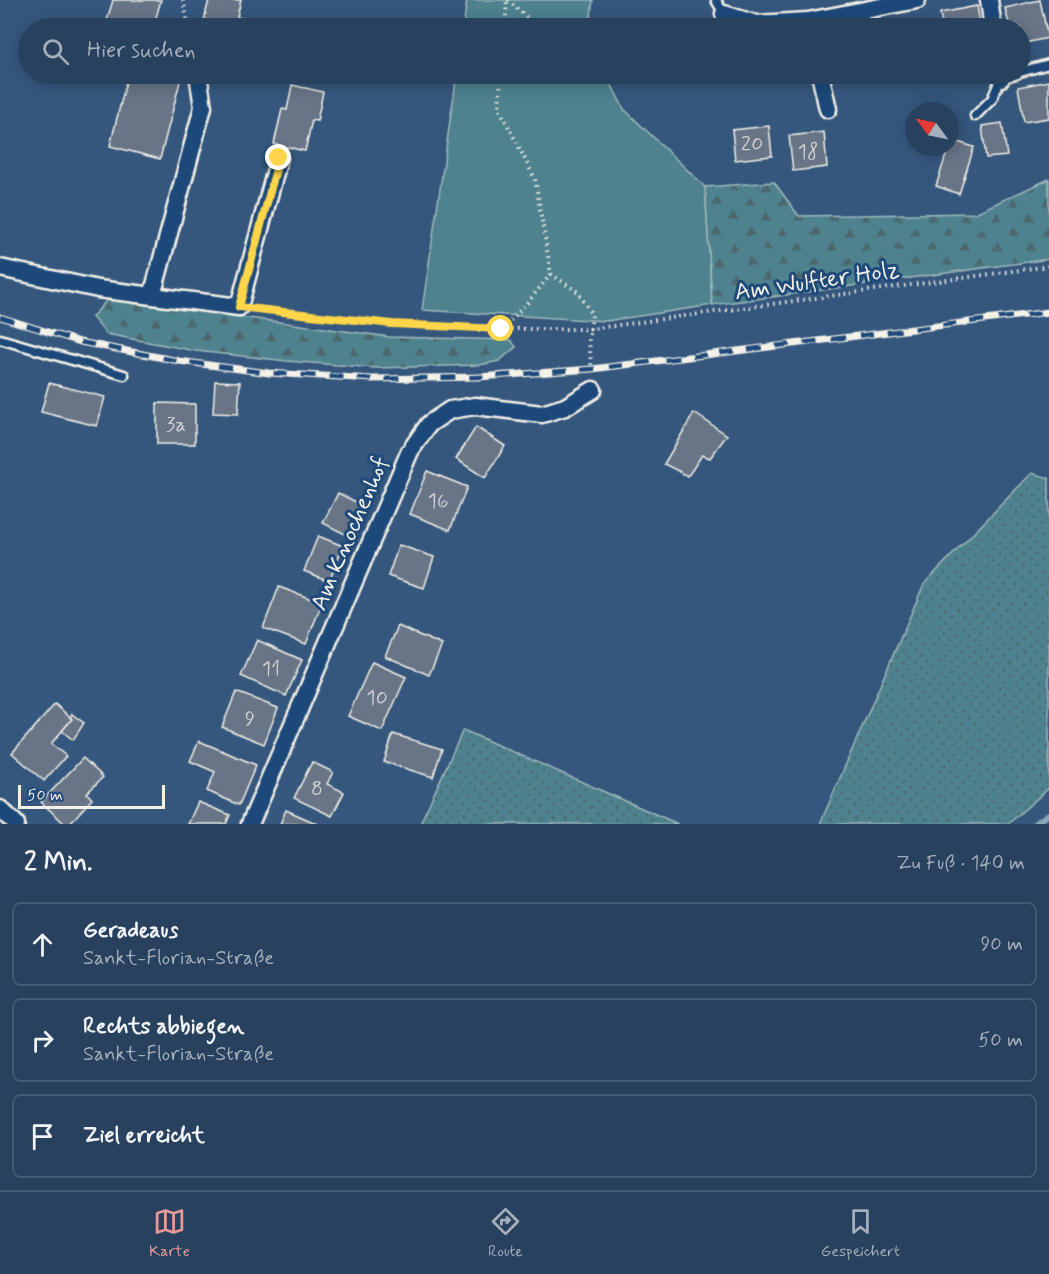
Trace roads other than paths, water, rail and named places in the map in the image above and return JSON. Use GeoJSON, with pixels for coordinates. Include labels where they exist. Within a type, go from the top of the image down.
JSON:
{"type":"FeatureCollection","features":[{"type":"Feature","properties":{"kind":"street"},"geometry":{"type":"LineString","coordinates":[[839,18],[917,0]]}},
{"type":"Feature","properties":{"kind":"street"},"geometry":{"type":"LineString","coordinates":[[989,0],[992,18]]}},
{"type":"Feature","properties":{"kind":"street"},"geometry":{"type":"LineString","coordinates":[[720,7],[743,18]]}},
{"type":"Feature","properties":{"kind":"street"},"geometry":{"type":"LineString","coordinates":[[152,296],[203,107],[200,84]]}},
{"type":"Feature","properties":{"kind":"street"},"geometry":{"type":"LineString","coordinates":[[822,84],[828,109]]}},
{"type":"Feature","properties":{"kind":"street"},"geometry":{"type":"LineString","coordinates":[[0,268],[98,289],[239,307],[279,158]]}},
{"type":"Feature","properties":{"kind":"street","name":"Am Knochenhof"},"geometry":{"type":"LineString","coordinates":[[250,824],[410,451],[429,424],[450,410],[475,406],[542,414],[565,407],[593,390]]}},
{"type":"Feature","properties":{"kind":"street"},"geometry":{"type":"LineString","coordinates":[[0,809],[16,824]]}},
{"type":"Feature","properties":{"kind":"lane"},"geometry":{"type":"LineString","coordinates":[[1031,69],[1049,64]]}},
{"type":"Feature","properties":{"kind":"lane"},"geometry":{"type":"LineString","coordinates":[[975,116],[1003,84]]}},
{"type":"Feature","properties":{"kind":"lane"},"geometry":{"type":"LineString","coordinates":[[0,339],[124,375]]}},
{"type":"Feature","properties":{"kind":"waterway"},"geometry":{"type":"LineString","coordinates":[[1034,824],[1049,814]]}},
{"type":"Feature","properties":{"kind":"railway"},"geometry":{"type":"LineString","coordinates":[[0,317],[80,342],[179,361],[269,373],[373,379],[478,377],[592,369],[1049,312]]}}]}
